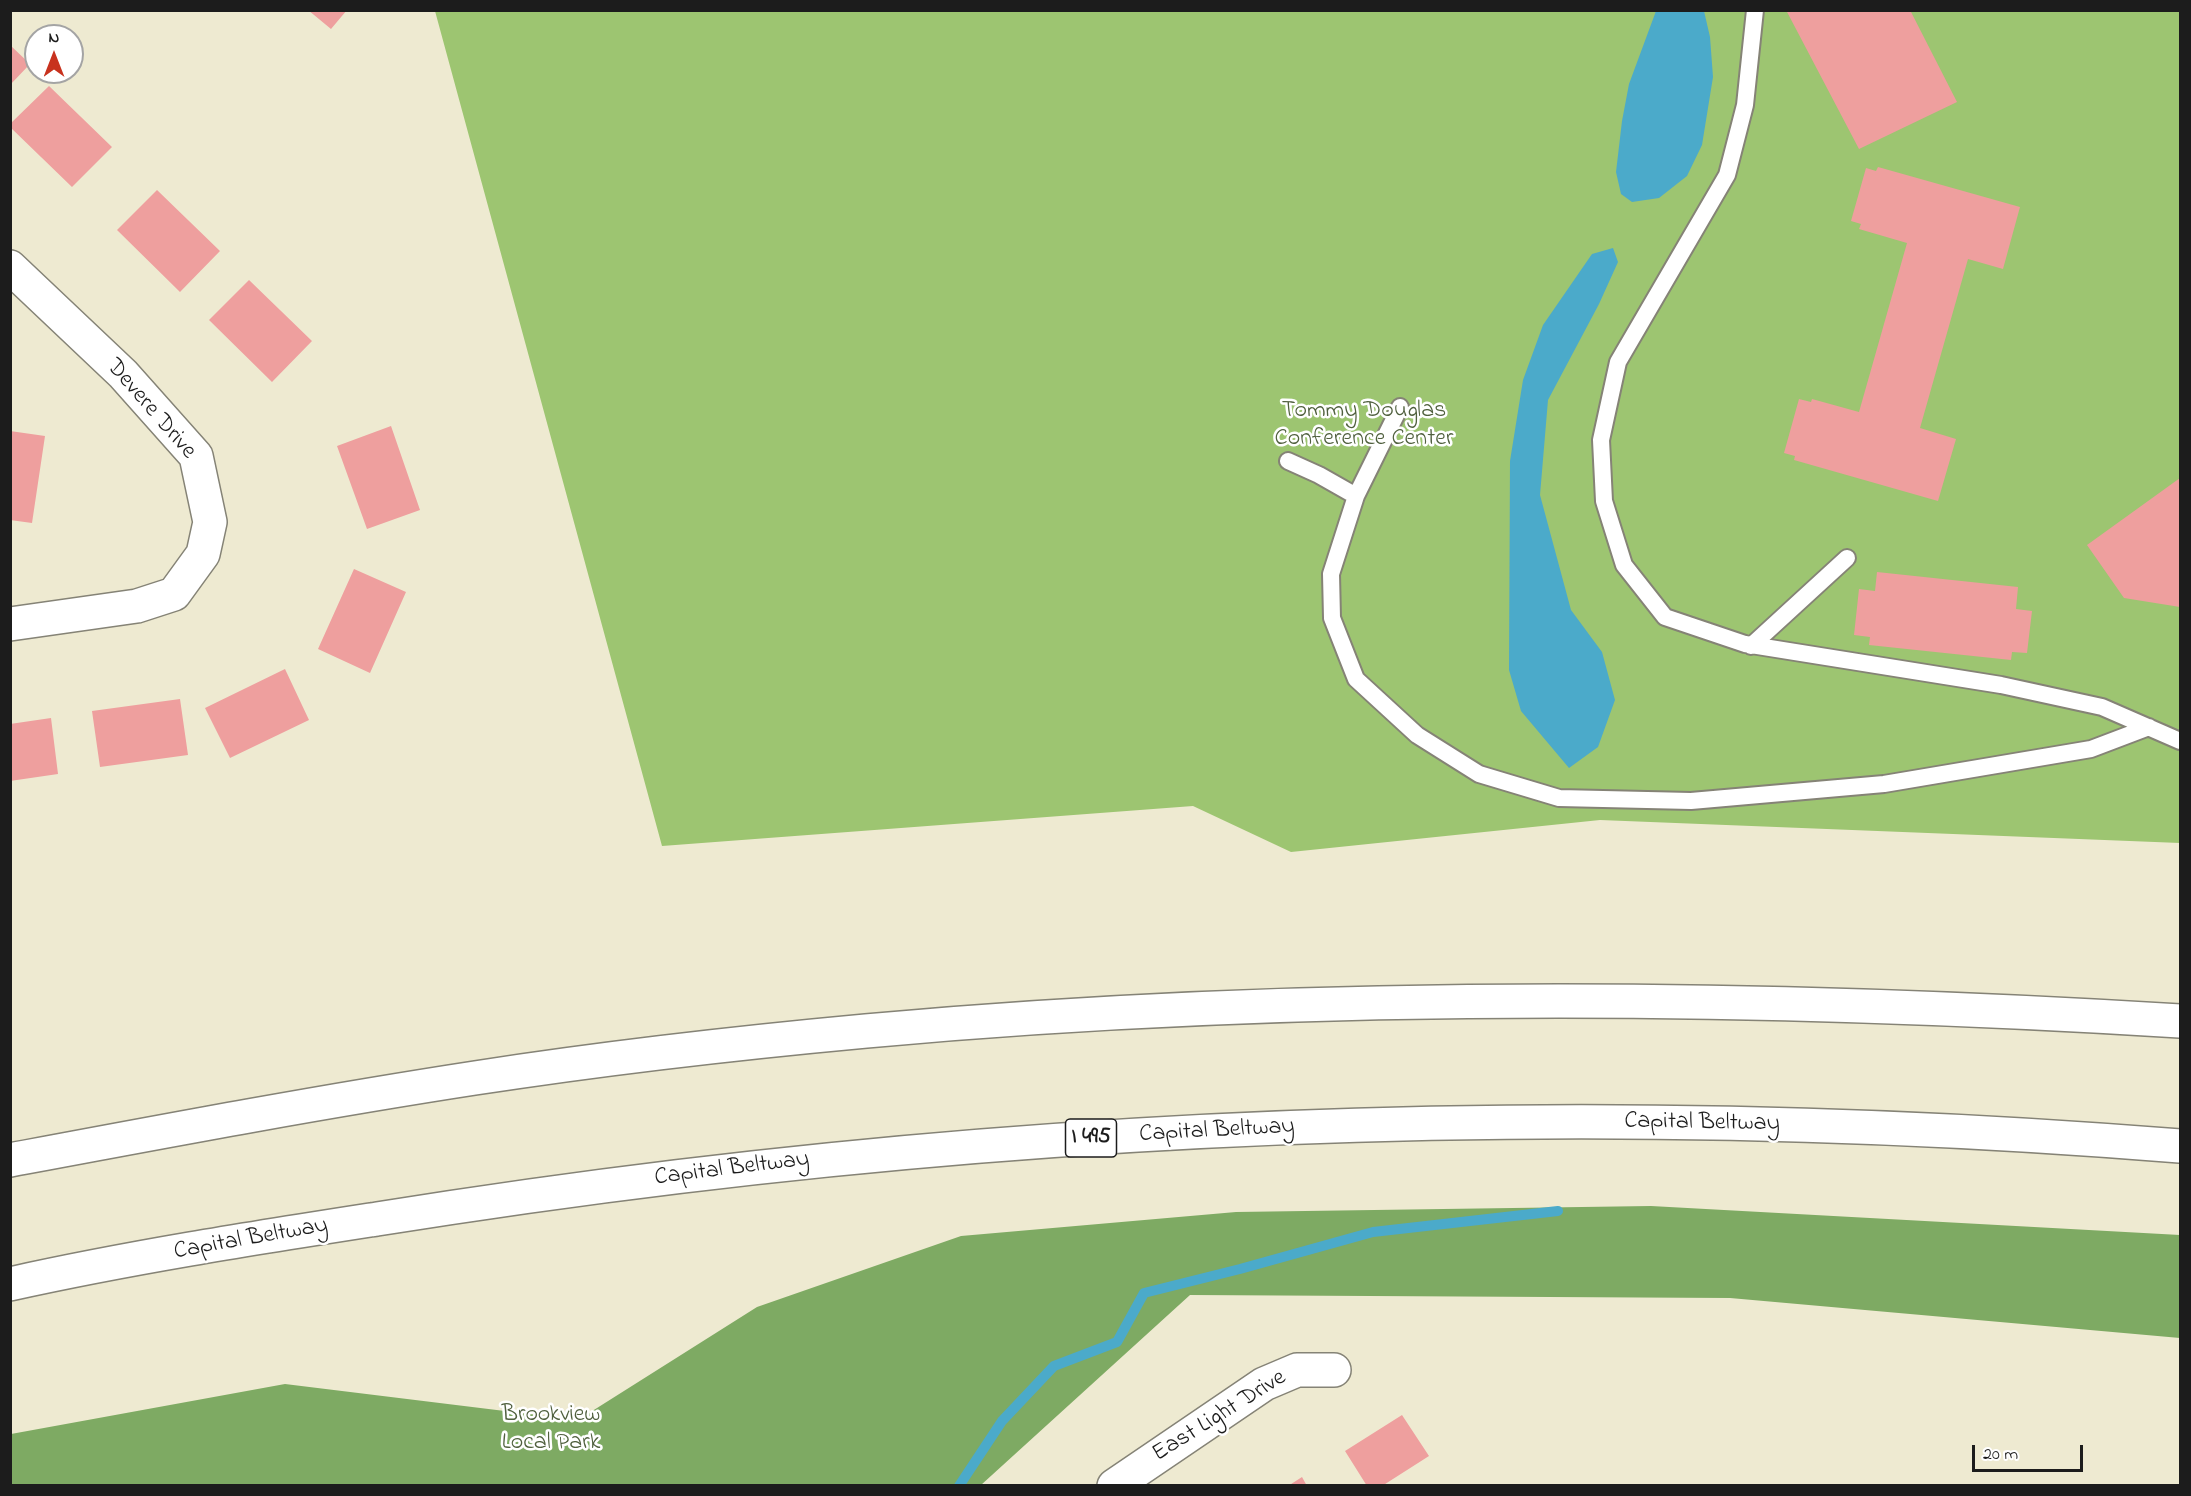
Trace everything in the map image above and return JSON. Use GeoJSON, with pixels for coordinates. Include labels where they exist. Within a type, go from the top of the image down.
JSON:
{"type":"FeatureCollection","features":[{"type":"Feature","properties":{"kind":"main road","name":"Devere Drive"},"geometry":{"type":"LineString","coordinates":[[10,267],[123,374],[196,456],[210,522],[203,554],[174,594],[137,606],[10,624]]}},
{"type":"Feature","properties":{"kind":"main road"},"geometry":{"type":"LineString","coordinates":[[10,1160],[244,1117],[478,1078],[680,1051],[866,1031],[1038,1017],[1407,1001],[1631,1000],[2051,1013],[2181,1021]]}},
{"type":"Feature","properties":{"kind":"main road","name":"Capital Beltway"},"geometry":{"type":"LineString","coordinates":[[10,1284],[268,1236],[497,1200],[701,1173],[879,1154],[1045,1140],[1408,1124],[1627,1122],[1846,1126],[2043,1135],[2181,1146]]}},
{"type":"Feature","properties":{"kind":"main road","name":"East Light Drive"},"geometry":{"type":"LineString","coordinates":[[1113,1485],[1264,1384],[1297,1370],[1334,1370]]}},
{"type":"Feature","properties":{"kind":"lane"},"geometry":{"type":"LineString","coordinates":[[1755,10],[1746,105],[1727,175],[1618,362],[1601,440],[1604,501],[1624,566],[1665,617],[1751,646],[2001,685],[2103,707],[2181,741]]}},
{"type":"Feature","properties":{"kind":"lane"},"geometry":{"type":"LineString","coordinates":[[1400,407],[1356,496],[1331,574],[1332,618],[1356,679],[1417,735],[1479,774],[1559,798],[1691,801],[1884,784],[2091,749],[2149,727]]}},
{"type":"Feature","properties":{"kind":"lane"},"geometry":{"type":"LineString","coordinates":[[1288,461],[1356,496]]}},
{"type":"Feature","properties":{"kind":"lane"},"geometry":{"type":"LineString","coordinates":[[1751,646],[1847,558]]}},
{"type":"Feature","properties":{"kind":"green space","name":"Tommy Douglas Conference Center"},"geometry":{"type":"Polygon","coordinates":[[[435,11],[2180,11],[2180,843],[1600,820],[1291,852],[1193,806],[662,846],[435,11]]]}},
{"type":"Feature","properties":{"kind":"green space","name":"Brookview Local Park"},"geometry":{"type":"Polygon","coordinates":[[[1651,1206],[2180,1235],[2180,1338],[1730,1298],[1190,1295],[981,1485],[11,1485],[11,1434],[285,1384],[578,1420],[757,1307],[961,1236],[1236,1212],[1651,1206]]]}},
{"type":"Feature","properties":{"kind":"water"},"geometry":{"type":"Polygon","coordinates":[[[1656,11],[1704,11],[1710,37],[1713,77],[1702,145],[1687,176],[1659,198],[1632,202],[1621,194],[1616,172],[1622,121],[1629,84],[1656,11]]]}},
{"type":"Feature","properties":{"kind":"water"},"geometry":{"type":"Polygon","coordinates":[[[1613,248],[1618,262],[1599,304],[1548,400],[1540,495],[1571,610],[1602,652],[1615,700],[1598,747],[1569,768],[1521,711],[1509,670],[1510,461],[1523,380],[1543,325],[1592,254],[1613,248]]]}},
{"type":"Feature","properties":{"kind":"building"},"geometry":{"type":"Polygon","coordinates":[[[308,10],[347,10],[331,29],[308,10]]]}},
{"type":"Feature","properties":{"kind":"building"},"geometry":{"type":"Polygon","coordinates":[[[1786,10],[1910,10],[1957,102],[1859,149],[1786,10]]]}},
{"type":"Feature","properties":{"kind":"building"},"geometry":{"type":"Polygon","coordinates":[[[10,45],[24,58],[24,70],[10,85],[10,45]]]}},
{"type":"Feature","properties":{"kind":"building"},"geometry":{"type":"Polygon","coordinates":[[[49,86],[112,147],[72,187],[10,127],[10,124],[49,86]]]}},
{"type":"Feature","properties":{"kind":"building"},"geometry":{"type":"Polygon","coordinates":[[[1878,167],[2020,207],[2003,269],[1968,259],[1920,428],[1956,439],[1938,501],[1794,460],[1795,456],[1784,453],[1799,399],[1811,402],[1812,399],[1859,412],[1907,243],[1859,229],[1861,224],[1851,221],[1866,168],[1876,171],[1878,167]]]}},
{"type":"Feature","properties":{"kind":"building"},"geometry":{"type":"Polygon","coordinates":[[[157,190],[220,251],[180,292],[117,230],[157,190]]]}},
{"type":"Feature","properties":{"kind":"building"},"geometry":{"type":"Polygon","coordinates":[[[249,280],[312,341],[272,382],[209,320],[249,280]]]}},
{"type":"Feature","properties":{"kind":"building"},"geometry":{"type":"Polygon","coordinates":[[[391,426],[420,510],[367,529],[337,446],[391,426]]]}},
{"type":"Feature","properties":{"kind":"building"},"geometry":{"type":"Polygon","coordinates":[[[10,431],[45,436],[32,523],[10,520],[10,431]]]}},
{"type":"Feature","properties":{"kind":"building"},"geometry":{"type":"Polygon","coordinates":[[[2180,478],[2180,607],[2124,598],[2087,545],[2180,478]]]}},
{"type":"Feature","properties":{"kind":"building"},"geometry":{"type":"Polygon","coordinates":[[[354,569],[406,592],[370,673],[318,649],[354,569]]]}},
{"type":"Feature","properties":{"kind":"building"},"geometry":{"type":"Polygon","coordinates":[[[1877,572],[2018,587],[2016,609],[2032,611],[2027,653],[2012,652],[2011,660],[1869,645],[1870,637],[1854,635],[1859,589],[1875,591],[1877,572]]]}},
{"type":"Feature","properties":{"kind":"building"},"geometry":{"type":"Polygon","coordinates":[[[285,669],[309,720],[230,758],[205,708],[285,669]]]}},
{"type":"Feature","properties":{"kind":"building"},"geometry":{"type":"Polygon","coordinates":[[[180,699],[188,755],[100,767],[92,711],[180,699]]]}},
{"type":"Feature","properties":{"kind":"building"},"geometry":{"type":"Polygon","coordinates":[[[51,718],[58,774],[10,781],[10,724],[51,718]]]}},
{"type":"Feature","properties":{"kind":"building"},"geometry":{"type":"Polygon","coordinates":[[[1402,1415],[1429,1456],[1382,1486],[1367,1486],[1345,1451],[1402,1415]]]}},
{"type":"Feature","properties":{"kind":"building"},"geometry":{"type":"Polygon","coordinates":[[[1302,1477],[1307,1486],[1288,1486],[1302,1477]]]}},
{"type":"Feature","properties":{"kind":"waterway"},"geometry":{"type":"LineString","coordinates":[[959,1486],[1002,1421],[1054,1366],[1117,1342],[1144,1293],[1373,1232],[1558,1211]]}}]}
